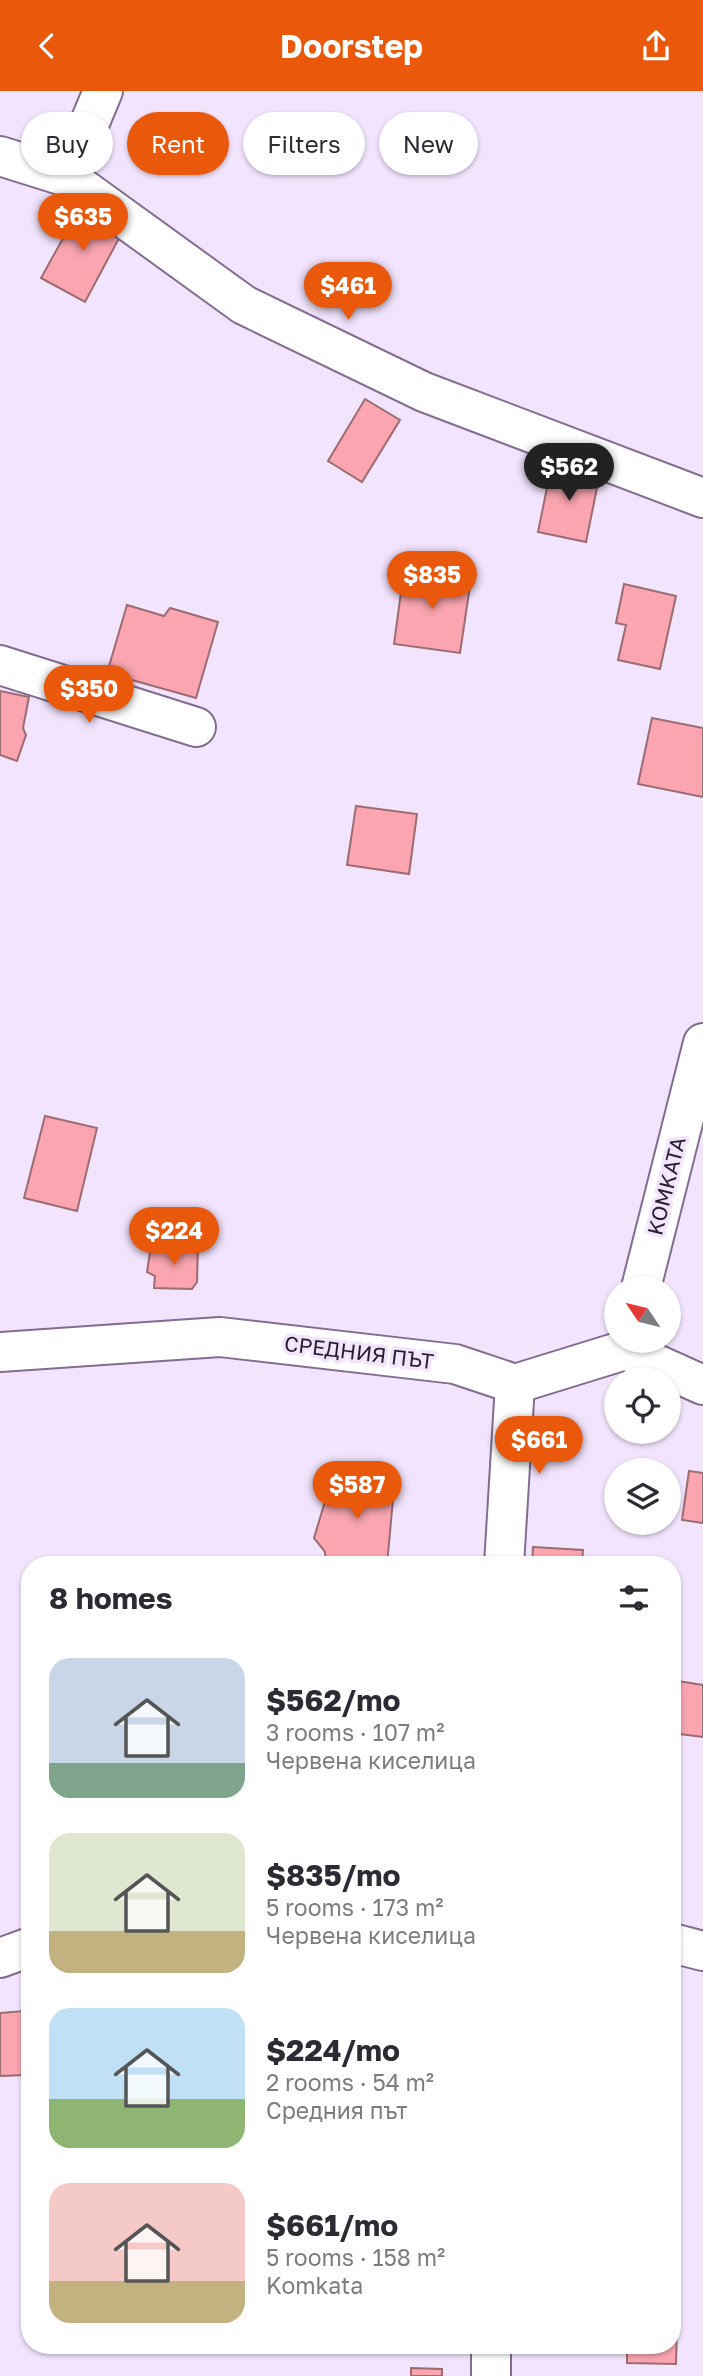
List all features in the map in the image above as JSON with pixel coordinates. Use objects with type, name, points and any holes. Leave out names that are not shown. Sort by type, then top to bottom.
[{"type":"street","points":[[67,177],[103,91]]},
{"type":"street","points":[[0,156],[67,177],[244,305],[424,392],[703,498]]},
{"type":"street","points":[[0,665],[196,727]]},
{"type":"street","name":"KOMKATA","points":[[643,1276],[703,1043]]},
{"type":"street","name":"СРЕДНИЯ ПЪТ","points":[[0,1352],[220,1337],[455,1364],[515,1384]]},
{"type":"street","points":[[505,1556],[515,1384],[604,1353]]},
{"type":"street","points":[[641,1353],[703,1385]]},
{"type":"street","points":[[681,1945],[703,1951]]},
{"type":"street","points":[[0,1958],[21,1950]]},
{"type":"street","points":[[491,2354],[491,2376]]},
{"type":"building","points":[[82,204],[125,227],[85,302],[41,278]]},
{"type":"building","points":[[365,399],[400,420],[362,482],[328,461]]},
{"type":"building","points":[[552,463],[600,473],[586,542],[538,532]]},
{"type":"building","points":[[404,570],[471,579],[460,653],[394,644]]},
{"type":"building","points":[[624,584],[676,596],[660,669],[618,660],[626,625],[616,623]]},
{"type":"building","points":[[127,605],[164,616],[170,608],[218,622],[196,698],[107,673]]},
{"type":"building","points":[[0,691],[29,697],[23,728],[26,735],[17,761],[0,755]]},
{"type":"building","points":[[652,718],[703,728],[703,797],[638,784]]},
{"type":"building","points":[[356,806],[417,814],[409,874],[347,865]]},
{"type":"building","points":[[45,1116],[97,1128],[77,1211],[24,1198]]},
{"type":"building","points":[[161,1245],[198,1246],[197,1282],[192,1289],[154,1288],[155,1276],[147,1272],[150,1252]]},
{"type":"building","points":[[383,1466],[393,1499],[388,1556],[325,1556],[314,1538],[326,1498],[349,1478]]},
{"type":"building","points":[[689,1471],[703,1473],[703,1523],[682,1520]]},
{"type":"building","points":[[533,1547],[583,1550],[583,1556],[532,1556]]},
{"type":"building","points":[[681,1681],[703,1685],[703,1737],[681,1734]]},
{"type":"building","points":[[21,2011],[21,2075],[0,2076],[0,2013]]},
{"type":"building","points":[[627,2354],[676,2354],[676,2364],[627,2363]]},
{"type":"building","points":[[411,2368],[442,2369],[442,2376],[411,2376]]}]
